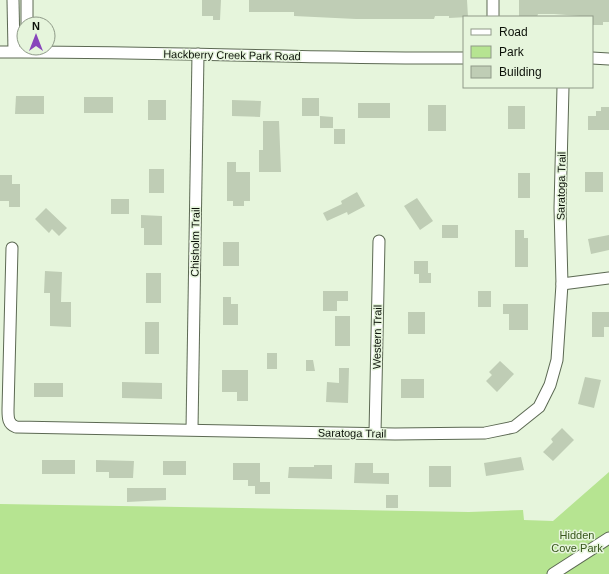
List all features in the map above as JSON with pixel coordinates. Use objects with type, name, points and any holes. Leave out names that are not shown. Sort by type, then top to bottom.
[{"type":"street","points":[[13,0],[14,51]]},
{"type":"street","points":[[26,0],[27,16]]},
{"type":"street","points":[[493,0],[493,16]]},
{"type":"street","name":"Hackberry Creek Park Road","points":[[0,52],[14,51]]},
{"type":"street","name":"Hackberry Creek Park Road","points":[[56,51],[463,58]]},
{"type":"street","name":"Chisholm Trail","points":[[192,429],[198,54]]},
{"type":"street","points":[[593,58],[609,59]]},
{"type":"street","name":"Saratoga Trail","points":[[12,248],[8,410],[8,420],[11,425],[24,428],[192,429],[375,433],[485,433],[514,427],[539,407],[550,385],[557,360],[562,284],[560,208],[563,88]]},
{"type":"street","name":"Western Trail","points":[[375,433],[379,241]]},
{"type":"street","points":[[562,284],[609,278]]},
{"type":"street","points":[[553,574],[609,538]]},
{"type":"green space","name":"Hidden Cove Park","points":[[609,472],[609,574],[0,574],[0,504],[469,512],[523,510],[524,520],[553,521]]},
{"type":"building","points":[[202,0],[221,0],[220,20],[213,20],[213,16],[202,16]]},
{"type":"building","points":[[249,0],[467,0],[468,16],[449,18],[449,16],[435,16],[434,19],[356,19],[294,16],[294,12],[249,12]]},
{"type":"building","points":[[519,0],[609,0],[609,22],[603,22],[603,25],[593,25],[593,16],[538,14],[537,16],[519,16]]},
{"type":"building","points":[[16,96],[44,96],[44,114],[15,114]]},
{"type":"building","points":[[84,97],[113,97],[113,113],[84,113]]},
{"type":"building","points":[[302,98],[319,98],[319,116],[302,116]]},
{"type":"building","points":[[148,100],[166,100],[166,120],[148,120]]},
{"type":"building","points":[[232,100],[261,101],[260,117],[232,116]]},
{"type":"building","points":[[358,103],[390,103],[390,118],[358,118]]},
{"type":"building","points":[[428,105],[446,105],[446,131],[428,131]]},
{"type":"building","points":[[508,106],[525,106],[525,129],[508,129]]},
{"type":"building","points":[[601,107],[609,107],[609,130],[588,130],[588,116],[596,116],[596,111],[601,111]]},
{"type":"building","points":[[320,116],[333,117],[333,128],[320,128]]},
{"type":"building","points":[[263,121],[279,121],[281,172],[259,172],[259,150],[263,150]]},
{"type":"building","points":[[334,129],[345,129],[345,144],[334,144]]},
{"type":"building","points":[[227,162],[236,162],[236,172],[250,172],[250,201],[244,201],[244,206],[233,206],[233,201],[227,201]]},
{"type":"building","points":[[149,169],[164,169],[164,193],[149,193]]},
{"type":"building","points":[[585,172],[603,172],[603,192],[585,192]]},
{"type":"building","points":[[518,173],[530,173],[530,198],[518,198]]},
{"type":"building","points":[[0,175],[12,175],[12,184],[20,184],[20,207],[9,207],[9,201],[0,201]]},
{"type":"building","points":[[357,192],[365,206],[348,215],[347,212],[327,221],[323,213],[342,204],[341,201]]},
{"type":"building","points":[[417,198],[433,221],[420,230],[404,206]]},
{"type":"building","points":[[111,199],[129,199],[129,214],[111,214]]},
{"type":"building","points":[[46,208],[67,228],[59,236],[52,229],[49,233],[35,219]]},
{"type":"building","points":[[141,215],[162,216],[162,245],[144,245],[144,228],[141,228]]},
{"type":"building","points":[[442,225],[458,225],[458,238],[442,238]]},
{"type":"building","points":[[515,230],[524,230],[524,238],[528,238],[528,267],[515,267]]},
{"type":"building","points":[[609,235],[609,250],[591,254],[588,239]]},
{"type":"building","points":[[223,242],[239,242],[239,266],[223,266]]},
{"type":"building","points":[[414,261],[428,261],[428,273],[431,273],[431,283],[419,283],[419,274],[414,274]]},
{"type":"building","points":[[45,271],[62,272],[61,302],[71,302],[71,327],[50,326],[50,293],[44,293]]},
{"type":"building","points":[[146,273],[161,273],[161,303],[146,303]]},
{"type":"building","points":[[323,291],[348,291],[348,301],[337,301],[337,311],[323,311]]},
{"type":"building","points":[[478,291],[491,291],[491,307],[478,307]]},
{"type":"building","points":[[223,297],[231,297],[231,304],[238,304],[238,325],[223,325]]},
{"type":"building","points":[[503,304],[528,304],[528,330],[509,330],[509,314],[503,314]]},
{"type":"building","points":[[408,312],[425,312],[425,334],[408,334]]},
{"type":"building","points":[[592,312],[609,312],[609,327],[604,327],[604,337],[592,337]]},
{"type":"building","points":[[335,316],[350,316],[350,346],[335,346]]},
{"type":"building","points":[[145,322],[159,322],[159,354],[145,354]]},
{"type":"building","points":[[267,353],[277,353],[277,369],[267,369]]},
{"type":"building","points":[[306,360],[313,360],[315,371],[306,371]]},
{"type":"building","points":[[500,361],[514,374],[497,392],[486,381],[492,375],[489,372]]},
{"type":"building","points":[[339,368],[349,368],[348,403],[326,402],[327,382],[339,383]]},
{"type":"building","points":[[222,370],[248,370],[248,401],[237,401],[237,392],[222,392]]},
{"type":"building","points":[[585,377],[601,380],[594,408],[578,404]]},
{"type":"building","points":[[401,379],[424,379],[424,398],[401,398]]},
{"type":"building","points":[[122,382],[162,383],[162,399],[122,398]]},
{"type":"building","points":[[34,383],[63,383],[63,397],[34,397]]},
{"type":"building","points":[[562,428],[574,440],[553,461],[543,452],[553,442],[551,439]]},
{"type":"building","points":[[521,457],[524,470],[486,476],[484,463]]},
{"type":"building","points":[[42,460],[75,460],[75,474],[42,474]]},
{"type":"building","points":[[96,460],[134,461],[133,478],[109,478],[109,472],[96,472]]},
{"type":"building","points":[[163,461],[186,461],[186,475],[163,475]]},
{"type":"building","points":[[233,463],[260,463],[260,482],[270,482],[270,494],[255,494],[255,486],[248,486],[248,480],[233,480]]},
{"type":"building","points":[[355,463],[373,463],[373,473],[389,473],[389,484],[354,483]]},
{"type":"building","points":[[314,465],[332,465],[332,479],[288,478],[289,467],[314,467]]},
{"type":"building","points":[[429,466],[451,466],[451,487],[429,487]]},
{"type":"building","points":[[127,488],[166,488],[166,500],[127,502]]},
{"type":"building","points":[[386,495],[398,495],[398,508],[386,508]]}]
